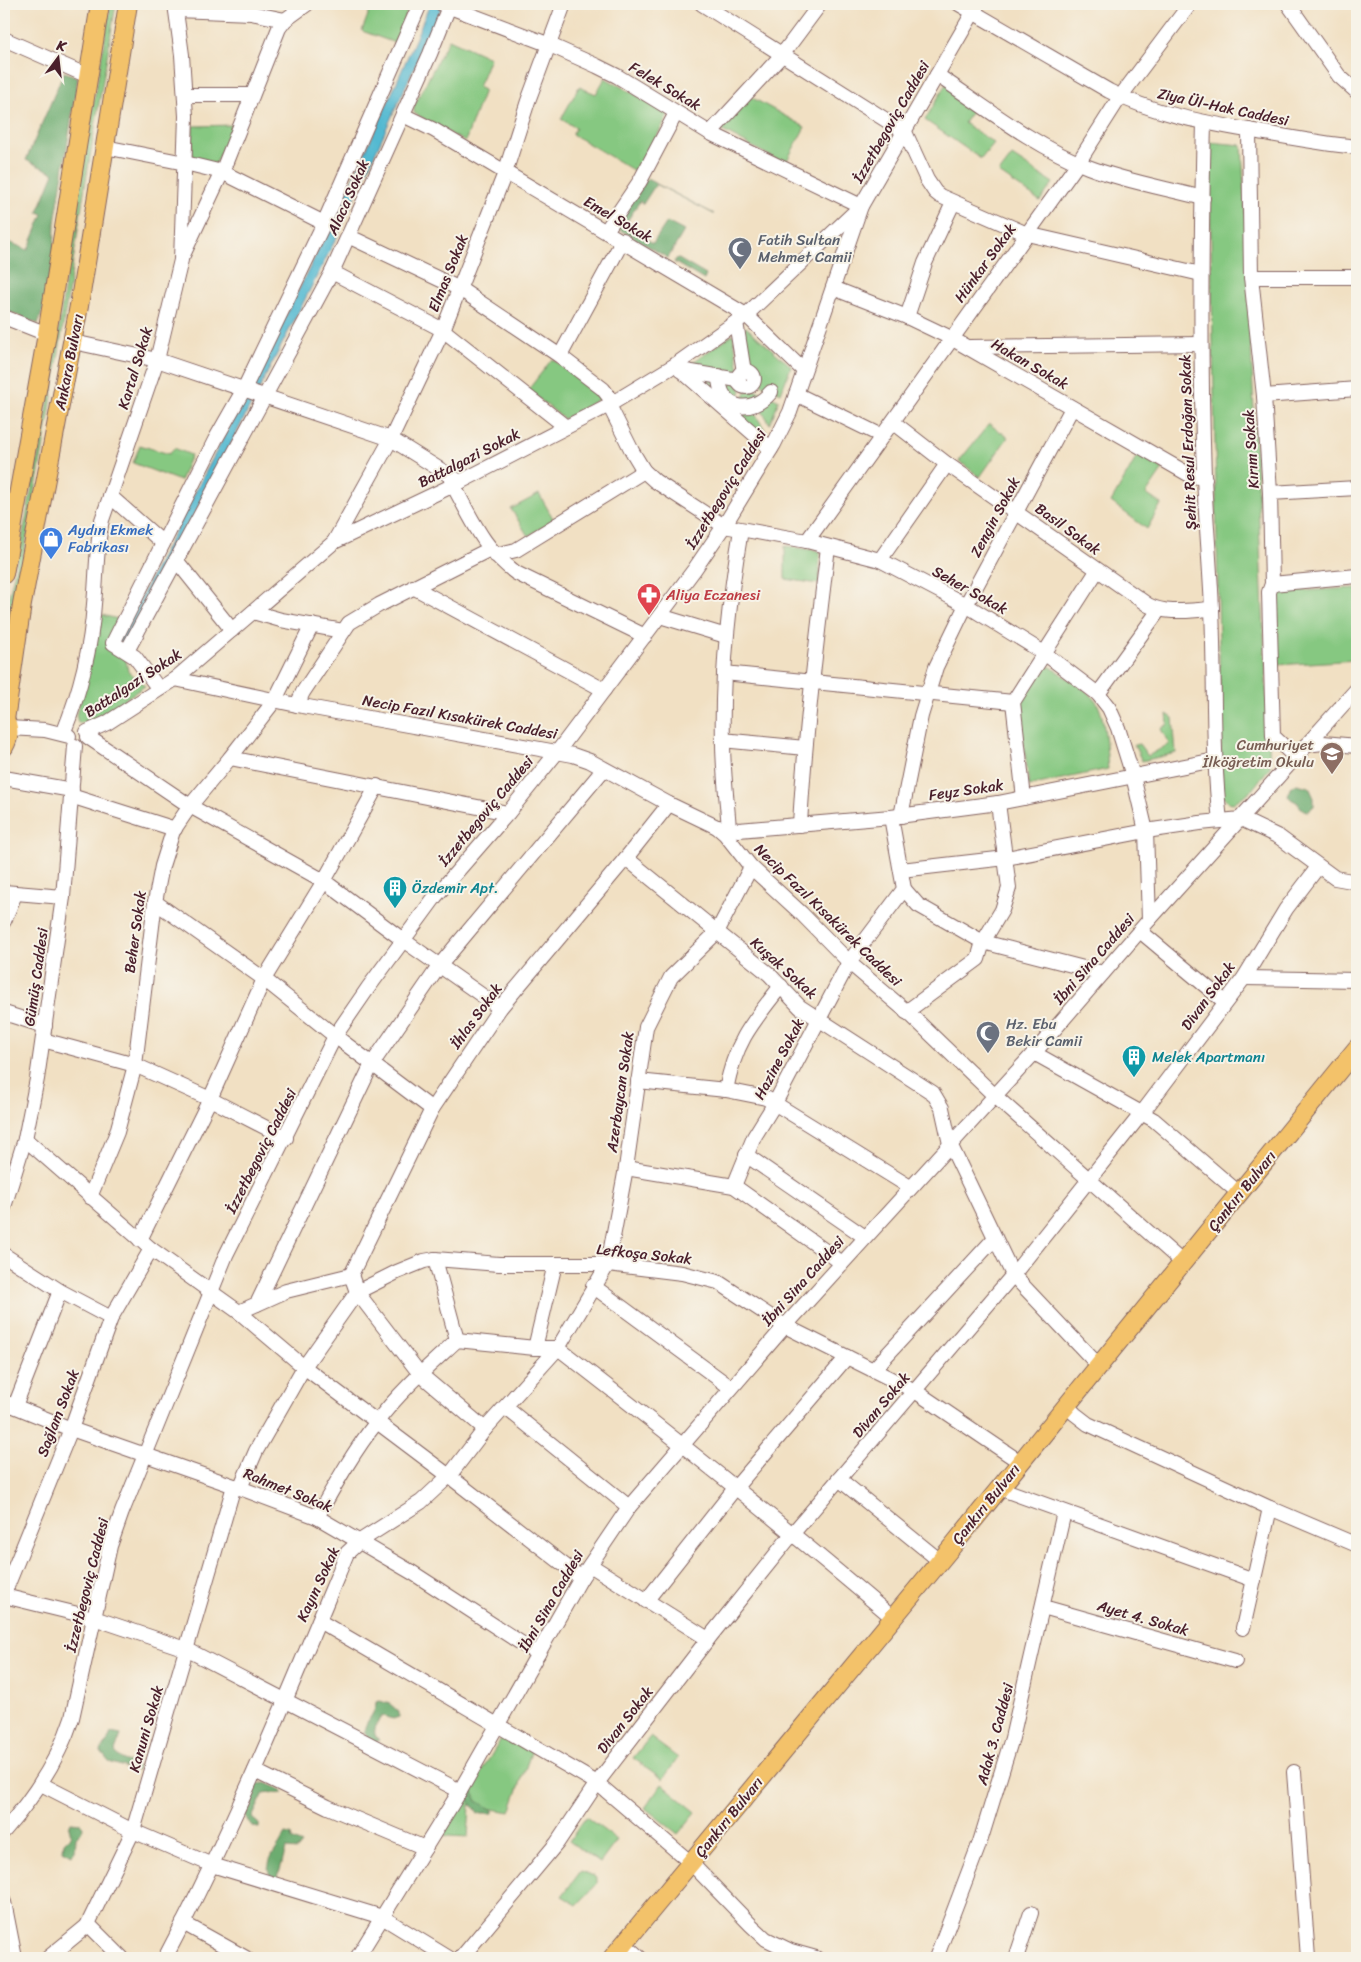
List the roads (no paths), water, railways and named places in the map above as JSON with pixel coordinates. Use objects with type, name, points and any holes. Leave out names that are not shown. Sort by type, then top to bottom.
[{"type":"main road","name":"Ankara Bulvarı","points":[[4,574],[9,518],[47,334],[100,4]]},
{"type":"main road","name":"Ankara Bulvarı","points":[[4,747],[8,735],[6,722],[22,604],[79,306],[128,4]]},
{"type":"main road","name":"Çankırı Bulvarı","points":[[612,1958],[940,1561],[1357,1048]]},
{"type":"street","points":[[181,260],[222,172],[279,28],[285,20],[307,4]]},
{"type":"street","points":[[159,689],[135,657],[113,643],[216,440],[245,389],[324,224],[420,4]]},
{"type":"street","name":"Elmas Sokak","points":[[334,542],[391,439],[443,330],[505,173],[528,101],[564,4]]},
{"type":"street","points":[[703,4],[905,132],[930,186],[935,192],[953,203],[1027,234],[1200,274]]},
{"type":"street","points":[[710,132],[782,55],[820,4]]},
{"type":"street","name":"Ziya Ül-Hak Caddesi","points":[[959,4],[976,8],[1120,97],[1149,108],[1204,122],[1357,147]]},
{"type":"street","name":"Hünkar Sokak","points":[[807,541],[1078,163],[1120,97],[1190,4]]},
{"type":"street","points":[[1288,4],[1339,76],[1357,92]]},
{"type":"street","name":"Felek Sokak","points":[[447,5],[550,45],[617,76],[710,132],[861,206]]},
{"type":"street","name":"Alaca Sokak","points":[[127,651],[262,395],[332,272],[430,54],[447,5]]},
{"type":"street","points":[[175,7],[268,15],[285,20]]},
{"type":"street","name":"Kartal Sokak","points":[[69,739],[90,642],[95,602],[98,536],[157,360],[181,260],[185,163],[185,95],[175,7]]},
{"type":"street","name":"İzzetbegoviç Caddesi","points":[[4,1831],[41,1784],[57,1758],[72,1718],[115,1531],[210,1293],[234,1240],[335,1036],[403,940],[454,874],[508,813],[558,751],[660,616],[724,526],[783,427],[795,398],[803,370],[861,206],[976,8]]},
{"type":"street","points":[[4,39],[88,76]]},
{"type":"street","points":[[937,75],[1028,135],[1078,163],[1102,172],[1202,198]]},
{"type":"street","points":[[185,95],[252,95]]},
{"type":"street","points":[[606,231],[640,181],[676,113]]},
{"type":"street","name":"Emel Sokak","points":[[403,116],[434,130],[622,240],[741,318],[803,370]]},
{"type":"street","name":"Şehit Resul Erdoğan Sokak","points":[[1204,122],[1200,274],[1204,478],[1212,609],[1216,760],[1220,821]]},
{"type":"street","name":"Kırım Sokak","points":[[1249,130],[1251,277],[1264,396],[1270,493],[1272,584],[1269,592],[1273,736],[1295,757]]},
{"type":"street","points":[[105,147],[222,172],[324,224]]},
{"type":"street","points":[[907,317],[926,263],[953,203]]},
{"type":"street","name":"Battalgazi Sokak","points":[[69,739],[76,728],[82,728],[88,735],[175,679],[334,542],[566,427],[677,367],[741,318],[861,206]]},
{"type":"street","name":"Seher Sokak","points":[[348,236],[460,288],[560,356],[603,389],[611,403],[628,445],[644,471],[655,481],[724,526],[807,541],[880,560],[966,605],[1044,653],[1098,694],[1109,708],[1118,728],[1133,776],[1146,832],[1144,926]]},
{"type":"street","points":[[560,356],[622,240]]},
{"type":"street","points":[[332,272],[443,330],[566,427]]},
{"type":"street","points":[[1251,277],[1357,277]]},
{"type":"street","name":"Hakan Sokak","points":[[833,288],[907,317],[969,347],[1188,474],[1204,478]]},
{"type":"street","points":[[4,317],[47,334]]},
{"type":"street","points":[[737,405],[745,380],[741,318]]},
{"type":"street","points":[[78,343],[157,360],[391,439],[456,483],[493,552],[516,573],[645,636]]},
{"type":"street","points":[[969,347],[1201,344]]},
{"type":"street","points":[[677,367],[745,380],[771,392],[795,398],[882,436]]},
{"type":"street","points":[[677,367],[771,449]]},
{"type":"street","points":[[719,376],[721,392],[727,399],[737,405],[757,405],[771,392]]},
{"type":"street","points":[[1264,396],[1357,388]]},
{"type":"street","name":"Zengin Sokak","points":[[896,816],[927,694],[942,653],[1072,408]]},
{"type":"street","name":"Basil Sokak","points":[[892,422],[947,464],[1016,511],[1097,571],[1148,605],[1159,610]]},
{"type":"street","points":[[880,560],[947,464]]},
{"type":"street","points":[[298,705],[303,692],[343,631],[358,616],[413,587],[493,552],[516,550],[644,471]]},
{"type":"street","points":[[1270,493],[1357,488]]},
{"type":"street","points":[[110,496],[163,543]]},
{"type":"street","points":[[723,828],[722,740],[726,636],[741,530]]},
{"type":"street","points":[[800,825],[805,748],[828,546]]},
{"type":"street","points":[[176,560],[232,630]]},
{"type":"street","points":[[1024,798],[1013,702],[1097,571]]},
{"type":"street","points":[[1272,584],[1357,576]]},
{"type":"street","points":[[413,587],[604,690]]},
{"type":"street","points":[[1098,694],[1159,610],[1212,609]]},
{"type":"street","points":[[253,612],[343,631]]},
{"type":"street","points":[[660,616],[726,636]]},
{"type":"street","name":"Beher Sokak","points":[[90,1196],[117,1132],[134,1065],[155,902],[162,866],[175,829],[190,806],[275,700],[312,625]]},
{"type":"street","points":[[724,673],[1013,702]]},
{"type":"street","name":"Necip Fazıl Kısakürek Caddesi","points":[[175,679],[298,705],[558,751],[581,758],[669,804],[723,828],[751,867],[802,914],[849,962],[1088,1180],[1183,1263]]},
{"type":"street","name":"İbni Sina Caddesi","points":[[357,1958],[460,1791],[581,1578],[629,1507],[730,1387],[910,1187],[1034,1053],[1144,926],[1357,689]]},
{"type":"street","points":[[6,722],[45,730],[69,739]]},
{"type":"street","points":[[88,735],[190,806],[324,881],[403,940],[440,964],[500,1008]]},
{"type":"street","name":"Gümüş Caddesi","points":[[4,1207],[8,1178],[24,1139],[36,1087],[63,897],[72,793],[69,739]]},
{"type":"street","points":[[722,740],[805,748]]},
{"type":"street","points":[[1306,744],[1323,743],[1357,746]]},
{"type":"street","points":[[230,758],[508,813]]},
{"type":"street","name":"Feyz Sokak","points":[[723,828],[800,825],[896,816],[998,803],[1216,760]]},
{"type":"street","points":[[257,1304],[372,1064],[440,964],[604,769]]},
{"type":"street","points":[[4,778],[72,793],[175,829]]},
{"type":"street","name":"Sağlam Sokak","points":[[4,1595],[71,1429],[111,1318],[146,1245],[264,979],[324,881],[377,786]]},
{"type":"street","points":[[906,1012],[978,959],[984,942],[1002,910],[1009,888],[998,803]]},
{"type":"street","name":"İhlas Sokak","points":[[351,1275],[432,1109],[500,1008],[669,804]]},
{"type":"street","points":[[896,816],[904,890],[918,904],[984,942],[1103,973]]},
{"type":"street","points":[[901,870],[1006,858],[1146,832],[1242,818],[1279,837],[1318,867],[1340,880],[1357,882]]},
{"type":"street","name":"Kuşak Sokak","points":[[626,858],[769,974],[800,1008],[933,1093],[942,1108],[950,1144],[1013,1275],[1098,1365]]},
{"type":"street","name":"Azerbaycan Sokak","points":[[608,1264],[626,1168],[646,1027],[671,977],[718,932],[751,867]]},
{"type":"street","name":"Divan Sokak","points":[[461,1958],[557,1843],[597,1783],[793,1533],[1013,1275],[1142,1113],[1244,978],[1286,909],[1318,867]]},
{"type":"street","name":"Hazine Sokak","points":[[734,1186],[754,1136],[775,1103],[849,962],[904,890]]},
{"type":"street","points":[[4,921],[9,893],[63,897]]},
{"type":"street","points":[[155,902],[264,979],[335,1036],[432,1109]]},
{"type":"street","points":[[1144,926],[1225,1002]]},
{"type":"street","points":[[1244,978],[1357,980]]},
{"type":"street","points":[[726,1090],[730,1069],[739,1043],[750,1024],[781,986]]},
{"type":"street","points":[[4,1013],[44,1033],[134,1065],[210,1099],[286,1138]]},
{"type":"street","points":[[1034,1053],[1154,1120],[1240,1194]]},
{"type":"street","points":[[638,1081],[726,1090],[766,1098],[910,1187]]},
{"type":"street","points":[[24,1139],[146,1245],[210,1293],[239,1312],[304,1367],[581,1578]]},
{"type":"street","points":[[746,1155],[865,1237]]},
{"type":"street","points":[[626,1168],[734,1186],[842,1263]]},
{"type":"street","points":[[873,1370],[995,1238]]},
{"type":"street","points":[[4,1255],[60,1291],[111,1318]]},
{"type":"street","points":[[436,1259],[457,1340]]},
{"type":"street","name":"Lefkoşa Sokak","points":[[357,1292],[397,1272],[424,1261],[436,1259],[499,1264],[608,1264],[682,1272],[718,1282],[785,1326],[915,1391],[1020,1462]]},
{"type":"street","points":[[535,1348],[555,1264]]},
{"type":"street","name":"Kayın Sokak","points":[[165,1958],[212,1865],[347,1553],[360,1541],[421,1502],[449,1476],[485,1429],[558,1348],[608,1264]]},
{"type":"street","points":[[239,1312],[286,1291],[351,1275],[357,1292],[420,1374],[485,1429]]},
{"type":"street","points":[[594,1286],[730,1387]]},
{"type":"street","points":[[9,1404],[60,1291]]},
{"type":"street","name":"Kanuni Sokak","points":[[48,1958],[88,1924],[133,1830],[186,1649],[237,1487],[304,1367],[357,1292]]},
{"type":"street","points":[[316,1517],[354,1454],[377,1421],[420,1374],[457,1340],[535,1348],[558,1348],[683,1444],[793,1533],[893,1618]]},
{"type":"street","points":[[646,1600],[736,1487],[847,1357]]},
{"type":"street","name":"Rahmet Sokak","points":[[9,1404],[71,1429],[237,1487],[316,1517],[413,1573],[538,1654]]},
{"type":"street","points":[[1066,1404],[1088,1424],[1357,1546]]},
{"type":"street","points":[[504,1407],[629,1507]]},
{"type":"street","points":[[839,1479],[940,1561]]},
{"type":"street","points":[[999,1488],[1254,1580]]},
{"type":"street","points":[[1243,1628],[1270,1508]]},
{"type":"street","name":"Adak 3. Caddesi","points":[[936,1958],[980,1842],[1012,1738],[1064,1512]]},
{"type":"street","points":[[590,1565],[708,1639]]},
{"type":"street","points":[[4,1595],[94,1618],[186,1649],[460,1791]]},
{"type":"street","name":"Ayet 4. Sokak","points":[[1043,1607],[1235,1661]]},
{"type":"street","points":[[319,1621],[597,1783],[691,1862],[766,1939],[791,1951],[816,1958]]},
{"type":"street","points":[[254,1771],[328,1807],[425,1848]]},
{"type":"street","points":[[1294,1772],[1308,1958]]},
{"type":"street","points":[[41,1784],[133,1830],[212,1865],[382,1916],[449,1958]]},
{"type":"street","points":[[4,1902],[15,1958]]},
{"type":"street","points":[[1016,1958],[1031,1913]]},
{"type":"street","points":[[183,1923],[246,1958]]},
{"type":"street","points":[[88,1924],[122,1958]]},
{"type":"street","points":[[624,1944],[640,1958]]},
{"type":"water","points":[[430,4],[443,4],[338,235],[126,649],[117,643],[320,247],[395,86]]},
{"type":"place","name":"Fatih Sultan Mehmet Camii","points":[[740,270]]},
{"type":"place","name":"Aydın Ekmek Fabrikası","points":[[51,560]]},
{"type":"place","name":"Aliya Eczanesi","points":[[649,616]]},
{"type":"place","name":"Cumhuriyet İlköğretim Okulu","points":[[1332,775]]},
{"type":"place","name":"Özdemir Apt.","points":[[395,909]]},
{"type":"place","name":"Hz. Ebu Bekir Camii","points":[[988,1054]]},
{"type":"place","name":"Melek Apartmanı","points":[[1134,1078]]}]
